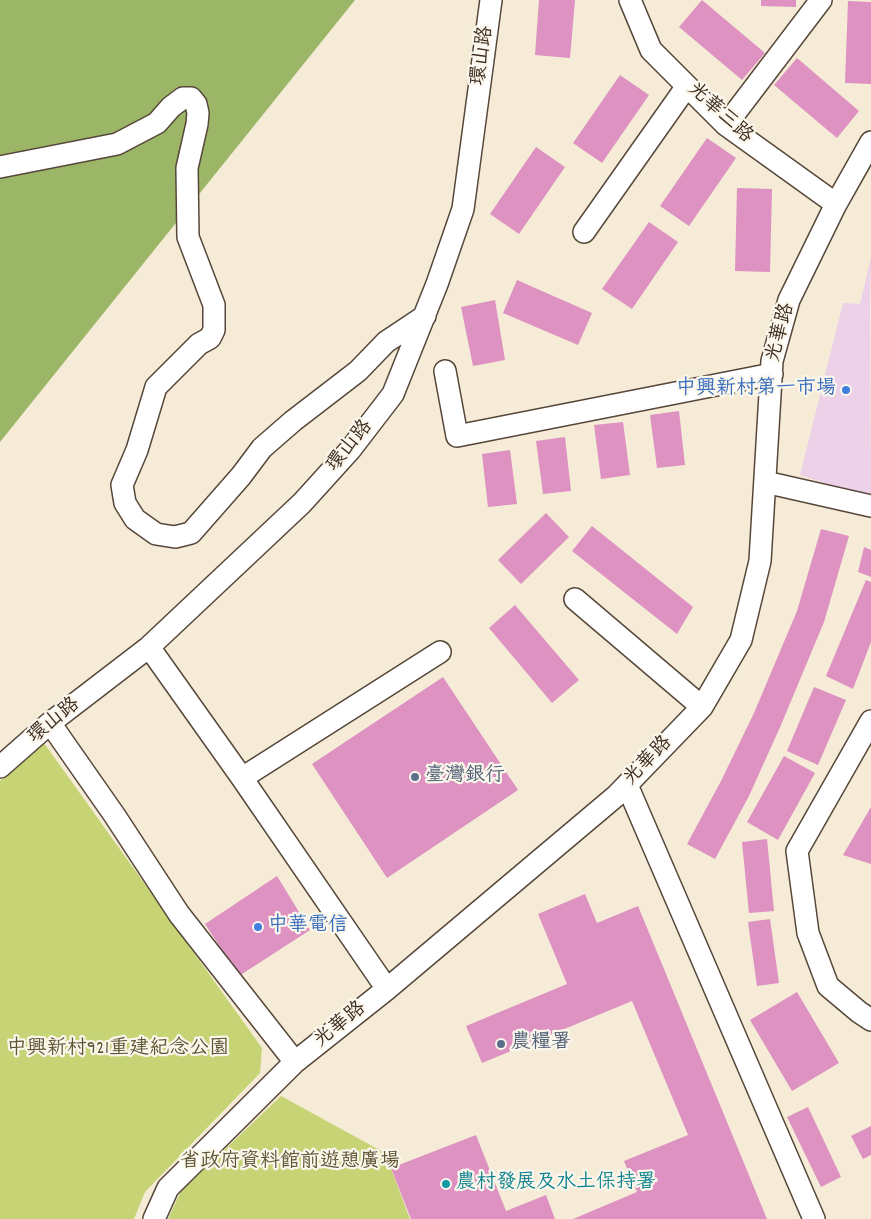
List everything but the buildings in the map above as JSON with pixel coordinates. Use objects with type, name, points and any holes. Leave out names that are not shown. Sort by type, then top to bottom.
[{"type":"street","name":"環山路","points":[[0,767],[50,723],[149,648],[302,503],[350,450],[393,394],[425,316],[463,209],[491,0]]},
{"type":"street","name":"光華三路","points":[[630,0],[651,50],[726,125],[836,204]]},
{"type":"street","points":[[726,125],[821,0]]},
{"type":"street","points":[[584,232],[687,86]]},
{"type":"street","points":[[0,167],[117,144],[157,123],[171,107],[183,98],[191,98],[196,104],[198,113],[197,124],[187,168],[188,237],[214,305],[214,330],[210,338],[199,344],[156,386],[137,450],[122,485],[125,503],[135,519],[156,534],[175,537],[192,533],[241,476],[262,448],[293,421],[358,372],[386,342],[425,316]]},
{"type":"street","name":"光華路","points":[[154,1219],[168,1188],[295,1062],[387,989],[616,796],[702,707],[741,640],[760,561],[772,361],[789,300],[836,204],[871,142]]},
{"type":"street","points":[[445,371],[457,436],[772,374]]},
{"type":"street","points":[[765,482],[871,506]]},
{"type":"street","points":[[575,599],[702,707]]},
{"type":"street","points":[[149,648],[242,778],[387,989]]},
{"type":"street","points":[[242,778],[440,652]]},
{"type":"street","points":[[867,1010],[828,986],[808,933],[797,851],[871,721]]},
{"type":"street","points":[[50,723],[115,816],[179,914],[295,1062]]},
{"type":"street","points":[[627,785],[814,1219]]},
{"type":"shaded area","name":"中興新村第一市場","points":[[871,257],[871,498],[800,475],[843,303],[860,304]]},
{"type":"green space","points":[[0,0],[355,0],[0,442]]},
{"type":"green space","name":"中興新村921重建紀念公園","points":[[44,743],[262,1048],[260,1073],[145,1192],[134,1219],[0,1219],[0,781]]},
{"type":"green space","name":"省政府資料館前遊憩廣場","points":[[281,1096],[385,1153],[410,1219],[168,1219],[181,1191]]},
{"type":"place","name":"中興新村第一市場","points":[[846,390]]},
{"type":"place","name":"臺灣銀行","points":[[415,777]]},
{"type":"place","name":"中華電信","points":[[258,927]]},
{"type":"place","name":"農糧署","points":[[501,1044]]},
{"type":"place","name":"農村發展及水土保持署","points":[[446,1184]]}]
